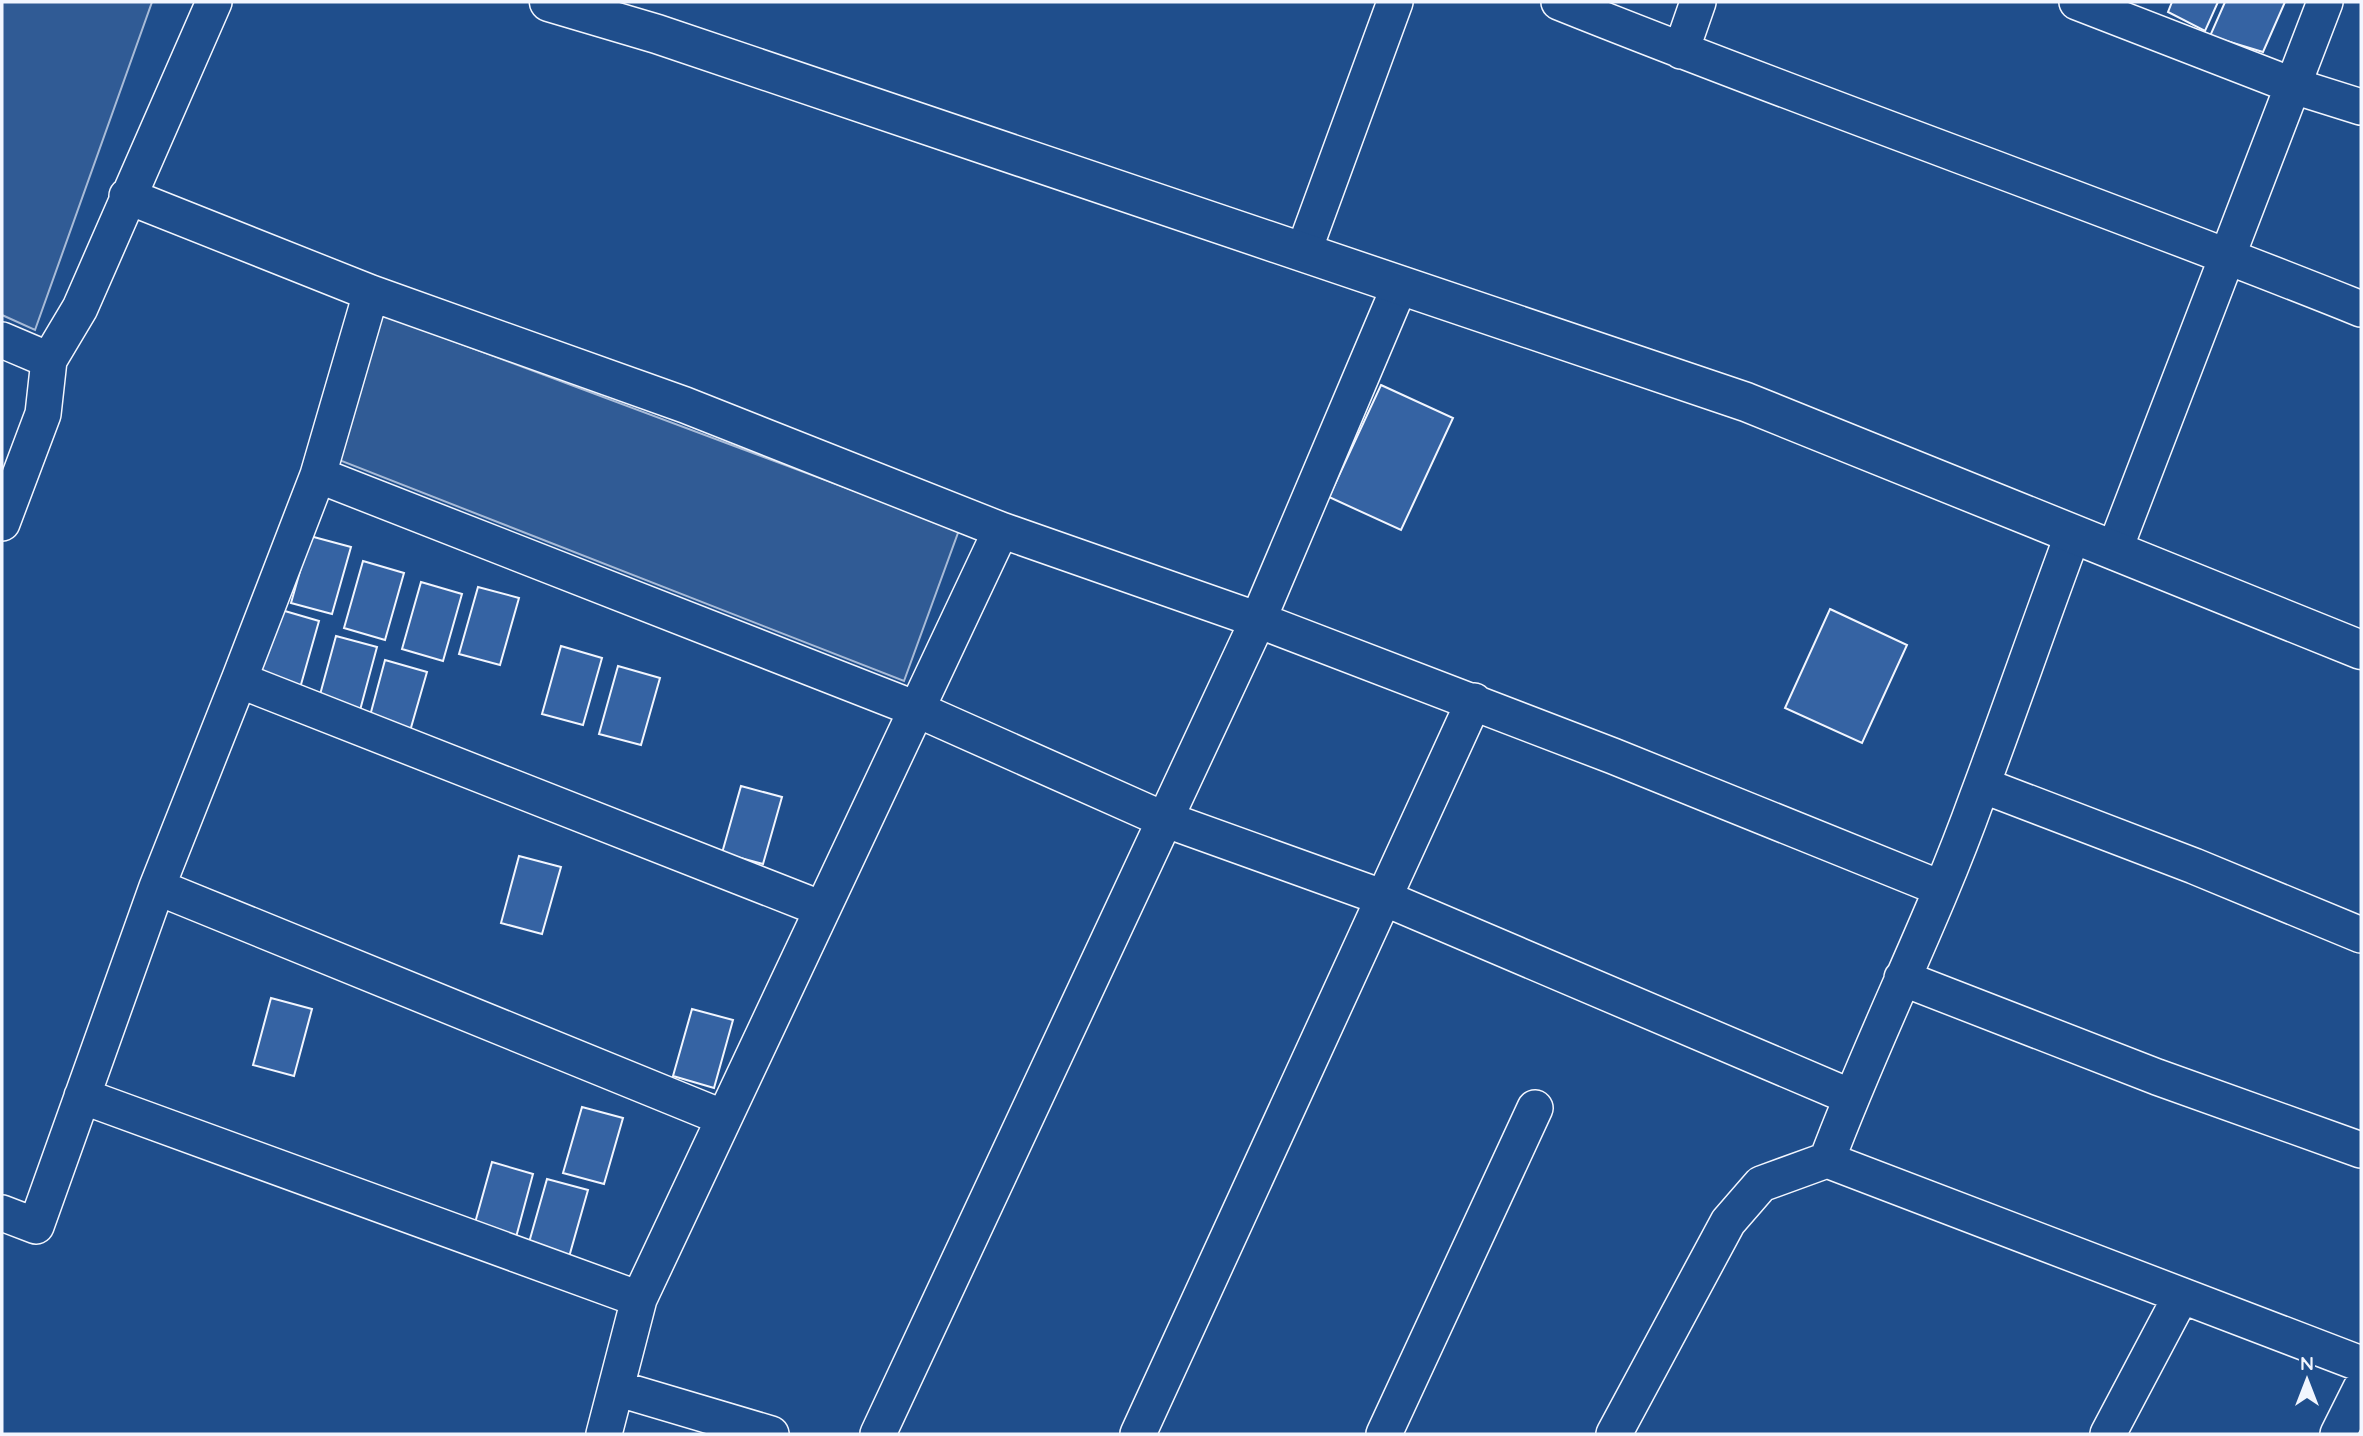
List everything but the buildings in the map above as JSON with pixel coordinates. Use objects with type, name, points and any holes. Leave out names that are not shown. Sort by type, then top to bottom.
[{"type":"street","points":[[2,523],[43,414],[49,360],[80,308],[214,2]]},
{"type":"street","points":[[549,2],[657,34],[1746,402],[2361,650]]},
{"type":"street","points":[[1303,253],[1395,2]]},
{"type":"street","points":[[1559,2],[1681,51],[2230,256],[2361,309]]},
{"type":"street","points":[[1681,51],[1698,2]]},
{"type":"street","points":[[2077,2],[2294,86],[2361,107]]},
{"type":"street","points":[[2114,551],[2230,256],[2325,2]]},
{"type":"street","points":[[127,196],[371,293],[685,405],[1001,530],[1258,620],[1474,701],[1940,888]]},
{"type":"street","points":[[878,1434],[1258,620],[1400,285]]},
{"type":"street","points":[[2,1213],[36,1226],[157,887],[318,475],[371,293]]},
{"type":"street","points":[[2,340],[49,360]]},
{"type":"street","points":[[318,475],[916,709],[1165,819],[1384,898],[1851,1097]]},
{"type":"street","points":[[604,1434],[639,1299],[1001,530]]},
{"type":"street","points":[[1827,1160],[1982,785],[2073,534]]},
{"type":"street","points":[[239,680],[822,909]]},
{"type":"street","points":[[1138,1434],[1474,701]]},
{"type":"street","points":[[1982,785],[2194,866],[2361,935]]},
{"type":"street","points":[[157,887],[724,1118]]},
{"type":"street","points":[[1902,978],[2157,1077],[2361,1150]]},
{"type":"street","points":[[82,1096],[639,1299]]},
{"type":"street","points":[[1384,1434],[1535,1108]]},
{"type":"street","points":[[1614,1434],[1728,1223],[1761,1184],[1827,1160],[2361,1364]]},
{"type":"street","points":[[2108,1434],[2181,1296]]},
{"type":"street","points":[[616,1388],[771,1434]]},
{"type":"street","points":[[2338,1434],[2361,1388]]},
{"type":"shaded area","points":[[2,2],[152,2],[35,330],[2,315]]},
{"type":"shaded area","points":[[378,313],[959,530],[904,681],[339,460]]}]
